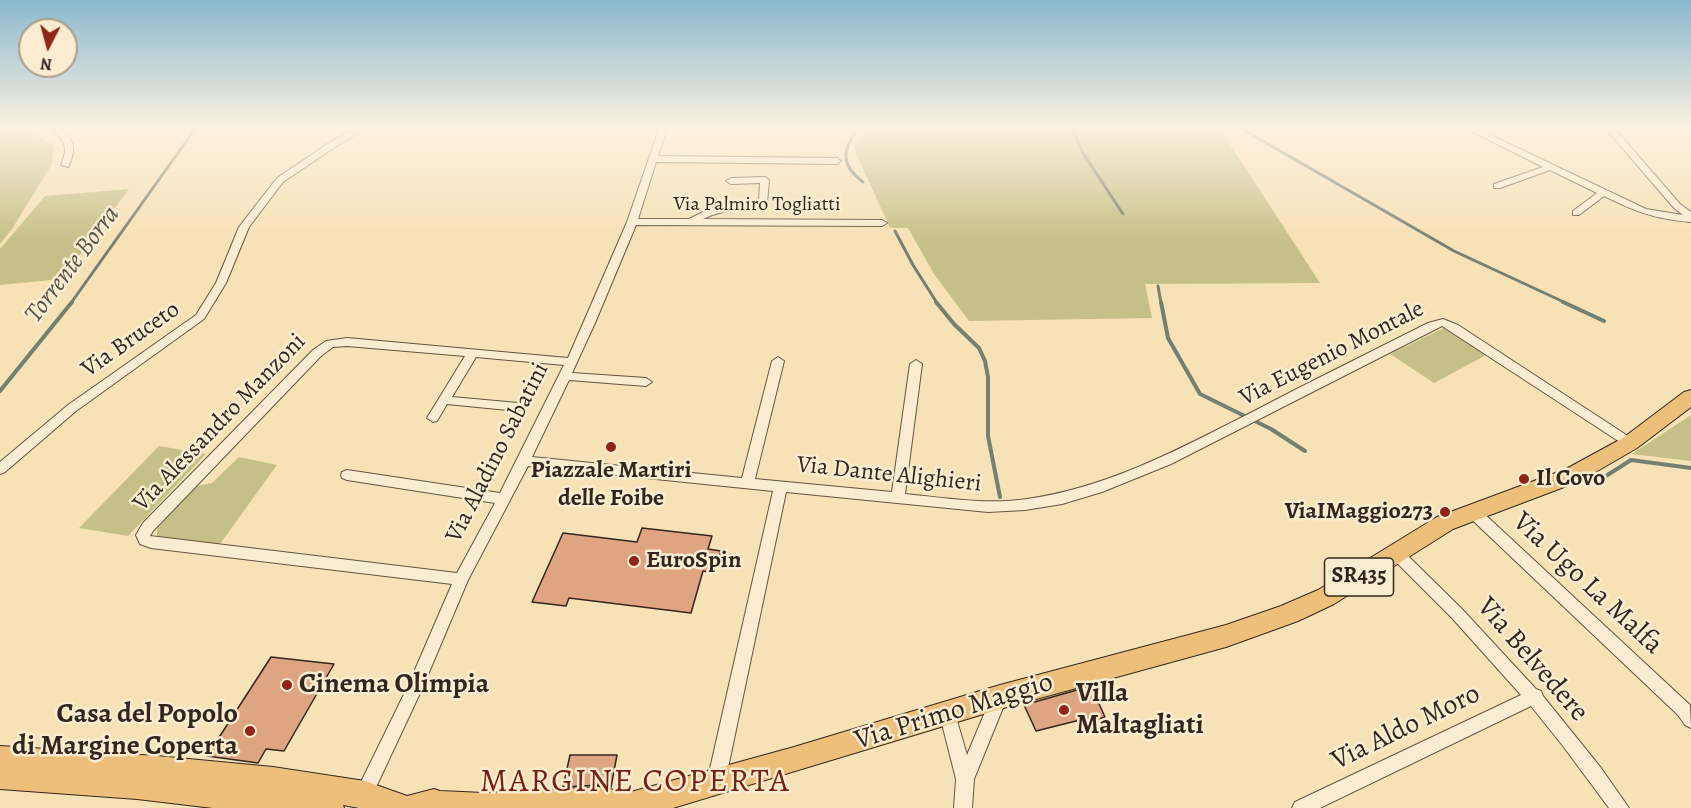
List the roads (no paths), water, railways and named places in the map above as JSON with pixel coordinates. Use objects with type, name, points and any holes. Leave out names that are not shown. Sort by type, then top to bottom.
[{"type":"main road","name":"Via Primo Maggio","points":[[626,807],[715,783],[947,712],[1226,636],[1289,614],[1326,597],[1430,531],[1473,512],[1573,476],[1630,443],[1691,397]]},
{"type":"main road","points":[[0,759],[38,759],[317,786],[364,794],[402,808]]},
{"type":"main road","points":[[0,776],[137,785],[330,808]]},
{"type":"main road","name":"SR435","points":[[412,808],[426,804],[484,807],[601,801],[626,807]]},
{"type":"street","name":"Via Bruceto","points":[[0,469],[72,408],[200,317],[222,283],[244,227],[280,180],[300,167]]},
{"type":"street","name":"Via Aladino Sabatini","points":[[364,794],[414,689],[460,579],[524,461],[566,376],[632,222],[650,167]]},
{"type":"street","points":[[1497,186],[1550,167],[1651,213],[1691,218]]},
{"type":"street","points":[[1643,167],[1677,206],[1691,218]]},
{"type":"street","points":[[690,223],[711,211],[756,204],[765,199],[765,180],[731,181]]},
{"type":"street","points":[[1576,213],[1604,192]]},
{"type":"street","name":"Via Palmiro Togliatti","points":[[632,222],[882,223]]},
{"type":"street","name":"Via Eugenio Montale","points":[[1235,427],[1432,325],[1443,322],[1630,443]]},
{"type":"street","name":"Via Alessandro Manzoni","points":[[460,579],[152,543],[143,538],[148,527],[325,346],[342,341],[572,362]]},
{"type":"street","points":[[433,418],[474,353]]},
{"type":"street","points":[[747,483],[778,361]]},
{"type":"street","points":[[898,498],[916,364]]},
{"type":"street","points":[[566,376],[646,381]]},
{"type":"street","points":[[444,400],[518,407]]},
{"type":"street","name":"Via Dante Alighieri","points":[[524,461],[1001,508],[1064,497],[1122,480],[1235,427]]},
{"type":"street","points":[[347,475],[503,499]]},
{"type":"street","points":[[715,783],[781,486]]},
{"type":"street","name":"Via Ugo La Malfa","points":[[1473,512],[1684,710],[1691,720]]},
{"type":"street","name":"Via Belvedere","points":[[1397,554],[1468,622],[1535,696],[1620,808]]},
{"type":"street","name":"Via Aldo Moro","points":[[1300,808],[1535,696]]},
{"type":"street","points":[[964,779],[1000,697]]},
{"type":"street","points":[[947,712],[964,779],[963,808]]},
{"type":"waterway","name":"Torrente Borra","points":[[71,303],[168,167]]},
{"type":"waterway","points":[[849,167],[863,182]]},
{"type":"waterway","points":[[1092,167],[1123,214]]},
{"type":"waterway","points":[[1308,167],[1454,251],[1566,303]]},
{"type":"waterway","points":[[895,231],[937,303]]},
{"type":"waterway","points":[[1158,286],[1161,303]]},
{"type":"waterway","name":"Torrente Borra","points":[[0,391],[72,302]]},
{"type":"waterway","points":[[936,302],[954,324],[979,348],[985,361],[988,377],[988,436],[1000,497]]},
{"type":"waterway","points":[[1161,302],[1168,338],[1200,394],[1271,429],[1305,451]]},
{"type":"waterway","points":[[1563,302],[1604,321]]},
{"type":"waterway","points":[[1606,476],[1631,460],[1691,468]]},
{"type":"place","name":"Piazzale Martiri delle Foibe","points":[[611,447]]},
{"type":"place","name":"Il Covo","points":[[1524,479]]},
{"type":"place","name":"ViaIMaggio273","points":[[1445,512]]},
{"type":"place","name":"EuroSpin","points":[[634,561]]},
{"type":"place","name":"Cinema Olimpia","points":[[287,685]]},
{"type":"place","name":"Villa Maltagliati","points":[[1064,710]]},
{"type":"place","name":"Casa del Popolo di Margine Coperta","points":[[250,731]]},
{"type":"district","name":"MARGINE COPERTA","points":[[635,783]]}]
